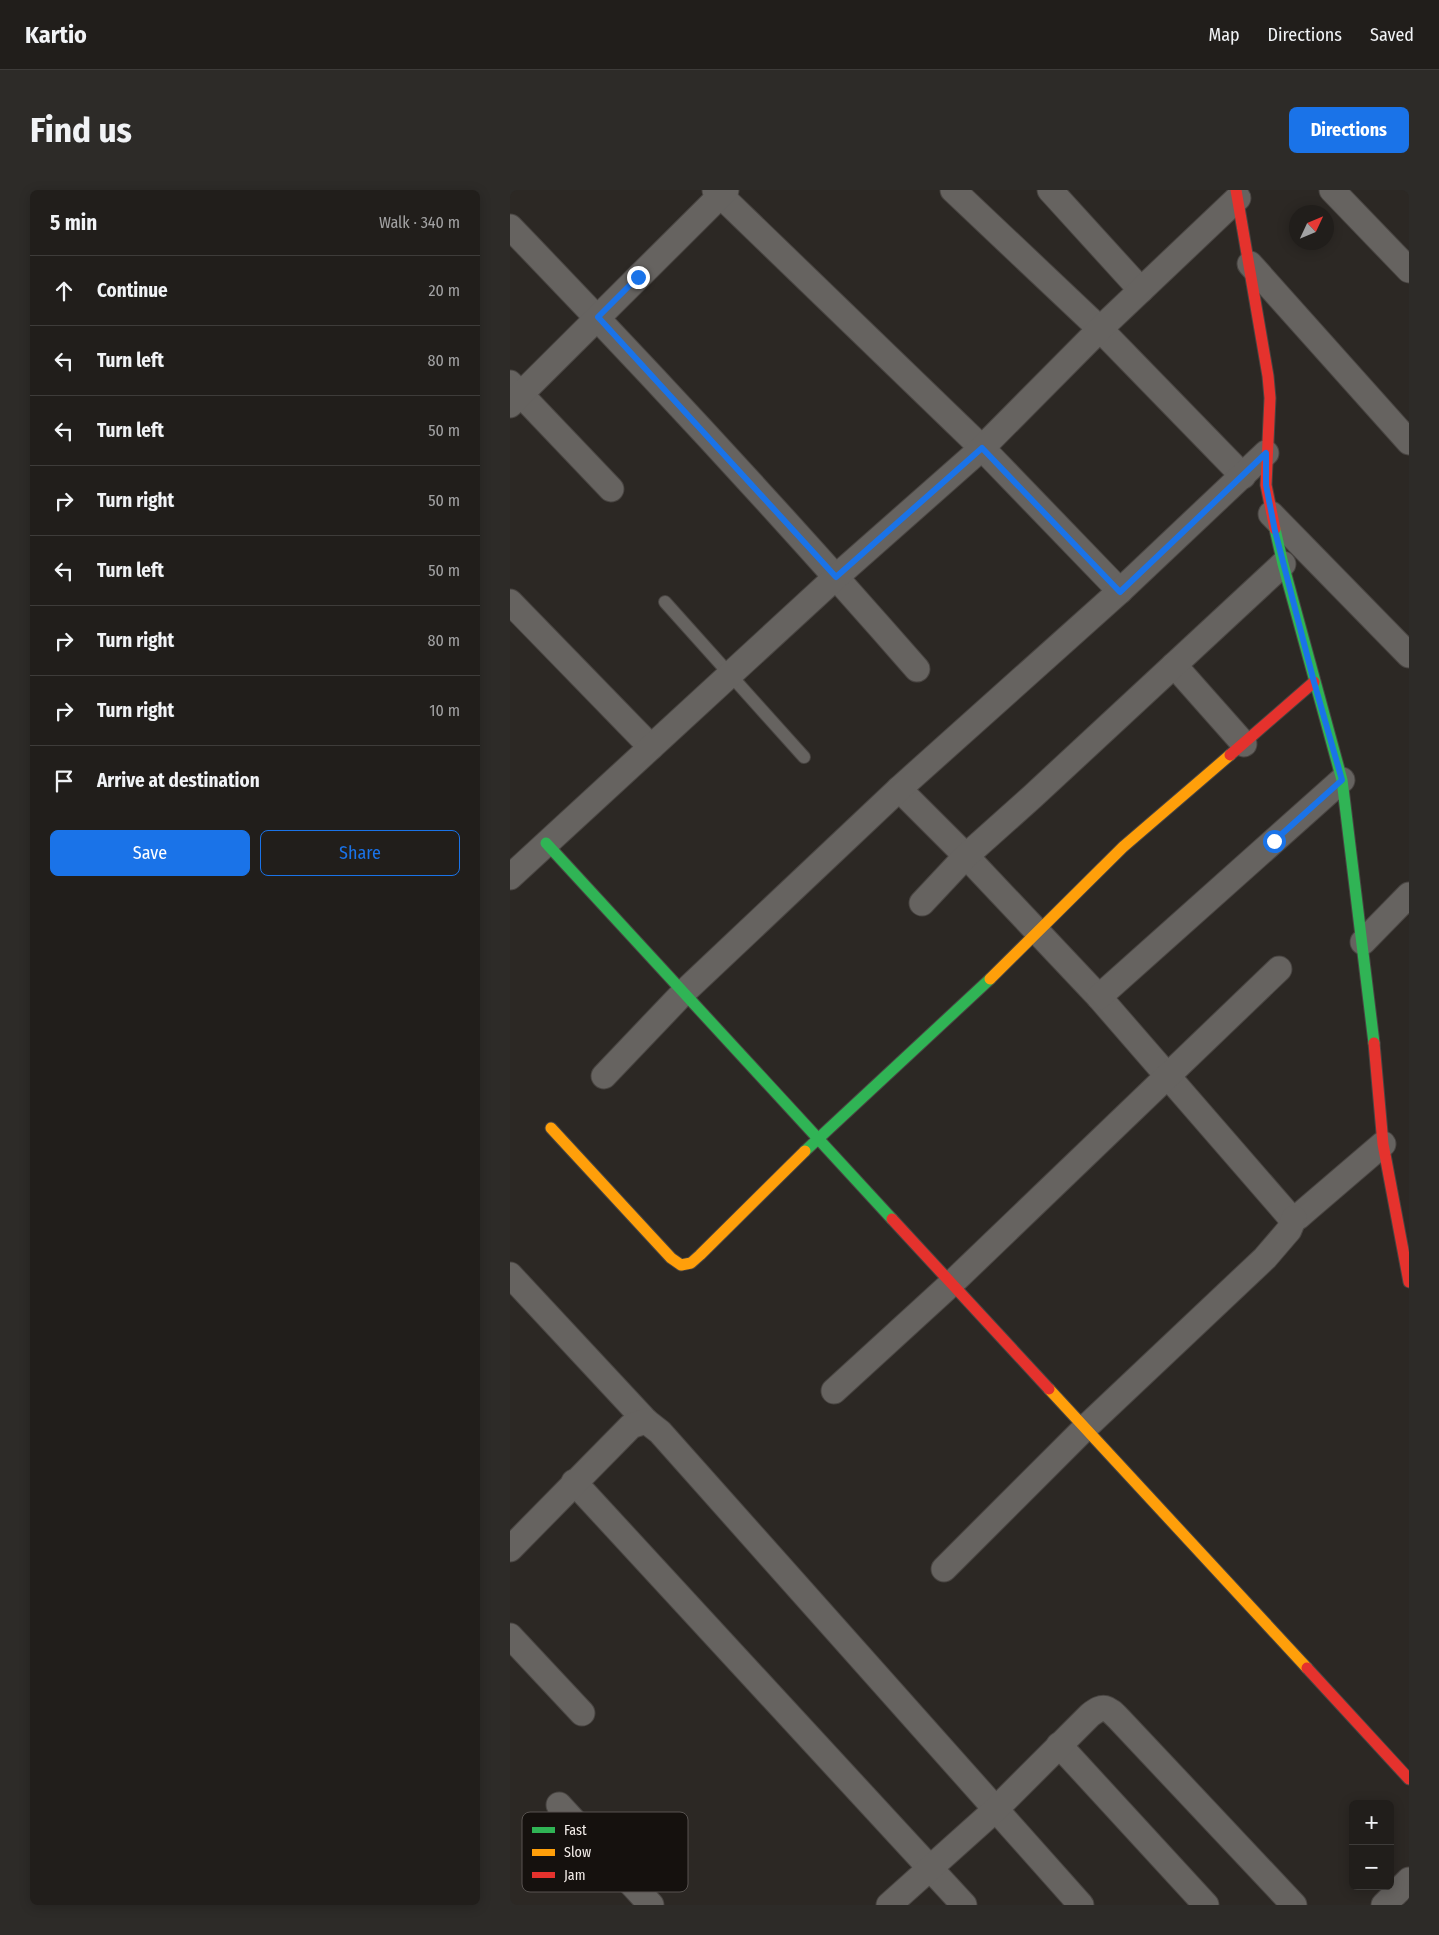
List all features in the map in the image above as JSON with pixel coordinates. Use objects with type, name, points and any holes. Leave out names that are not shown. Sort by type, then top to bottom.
[{"type":"street","points":[[953,190],[1100,329],[1243,476]]},
{"type":"street","points":[[1050,190],[1141,290]]},
{"type":"street","points":[[1332,190],[1409,270]]},
{"type":"street","points":[[611,489],[514,394],[598,317],[720,192],[982,448],[1120,592]]},
{"type":"street","points":[[510,877],[836,577],[982,448],[1237,194]]},
{"type":"street","points":[[1237,194],[1268,376],[1270,398],[1266,485],[1283,564],[1342,780],[1371,1011],[1383,1144],[1409,1282]]},
{"type":"street","points":[[510,227],[598,317],[836,577],[917,669]]},
{"type":"street","points":[[1250,264],[1409,442]]},
{"type":"street","points":[[604,1076],[684,992],[899,789],[1120,592],[1266,453]]},
{"type":"street","points":[[1271,514],[1409,655]]},
{"type":"street","points":[[922,903],[966,856],[1283,564]]},
{"type":"street","points":[[510,602],[651,747]]},
{"type":"street","points":[[1174,665],[1244,744]]},
{"type":"street","points":[[551,1128],[671,1258],[681,1265],[691,1263],[818,1138],[985,984],[1123,847],[1314,682]]},
{"type":"street","points":[[1099,997],[1342,780]]},
{"type":"street","points":[[899,789],[966,856],[1099,997],[1283,1211],[1294,1218]]},
{"type":"street","points":[[546,842],[1409,1779]]},
{"type":"street","points":[[1363,942],[1408,898]]},
{"type":"street","points":[[834,1391],[952,1283],[1279,969]]},
{"type":"street","points":[[944,1569],[1085,1428],[1265,1258],[1289,1230],[1294,1218],[1306,1210],[1383,1144]]},
{"type":"street","points":[[510,1275],[646,1421],[660,1432],[1081,1905]]},
{"type":"street","points":[[510,1549],[631,1426],[646,1421]]},
{"type":"street","points":[[574,1482],[964,1905]]},
{"type":"street","points":[[510,1636],[582,1713]]},
{"type":"street","points":[[888,1905],[995,1810],[1059,1745],[1098,1709],[1104,1707],[1110,1710],[1294,1905]]},
{"type":"street","points":[[1059,1745],[1206,1905]]},
{"type":"street","points":[[560,1805],[566,1812]]},
{"type":"street","points":[[1384,1905],[1409,1880]]},
{"type":"street","points":[[639,1892],[651,1905]]},
{"type":"lane","points":[[665,602],[804,757]]},
{"type":"traffic: fast","points":[[1275,529],[1342,780],[1374,1043]]},
{"type":"traffic: fast","points":[[546,843],[892,1219]]},
{"type":"traffic: fast","points":[[805,1151],[990,979]]},
{"type":"traffic: slow","points":[[990,979],[1123,847],[1230,755]]},
{"type":"traffic: slow","points":[[551,1128],[671,1258],[681,1265],[691,1263],[700,1255],[805,1151]]},
{"type":"traffic: slow","points":[[1049,1389],[1307,1668]]},
{"type":"traffic: jam","points":[[1236,190],[1268,376],[1270,398],[1266,485],[1275,529]]},
{"type":"traffic: jam","points":[[1230,755],[1314,682]]},
{"type":"traffic: jam","points":[[1374,1043],[1383,1144],[1409,1282]]},
{"type":"traffic: jam","points":[[892,1219],[1049,1389]]},
{"type":"traffic: jam","points":[[1307,1668],[1409,1779]]},
{"type":"route","points":[[638,277],[598,317],[836,577],[982,448],[1120,592],[1266,453],[1266,485],[1271,514],[1314,682],[1342,780],[1274,841]]}]
